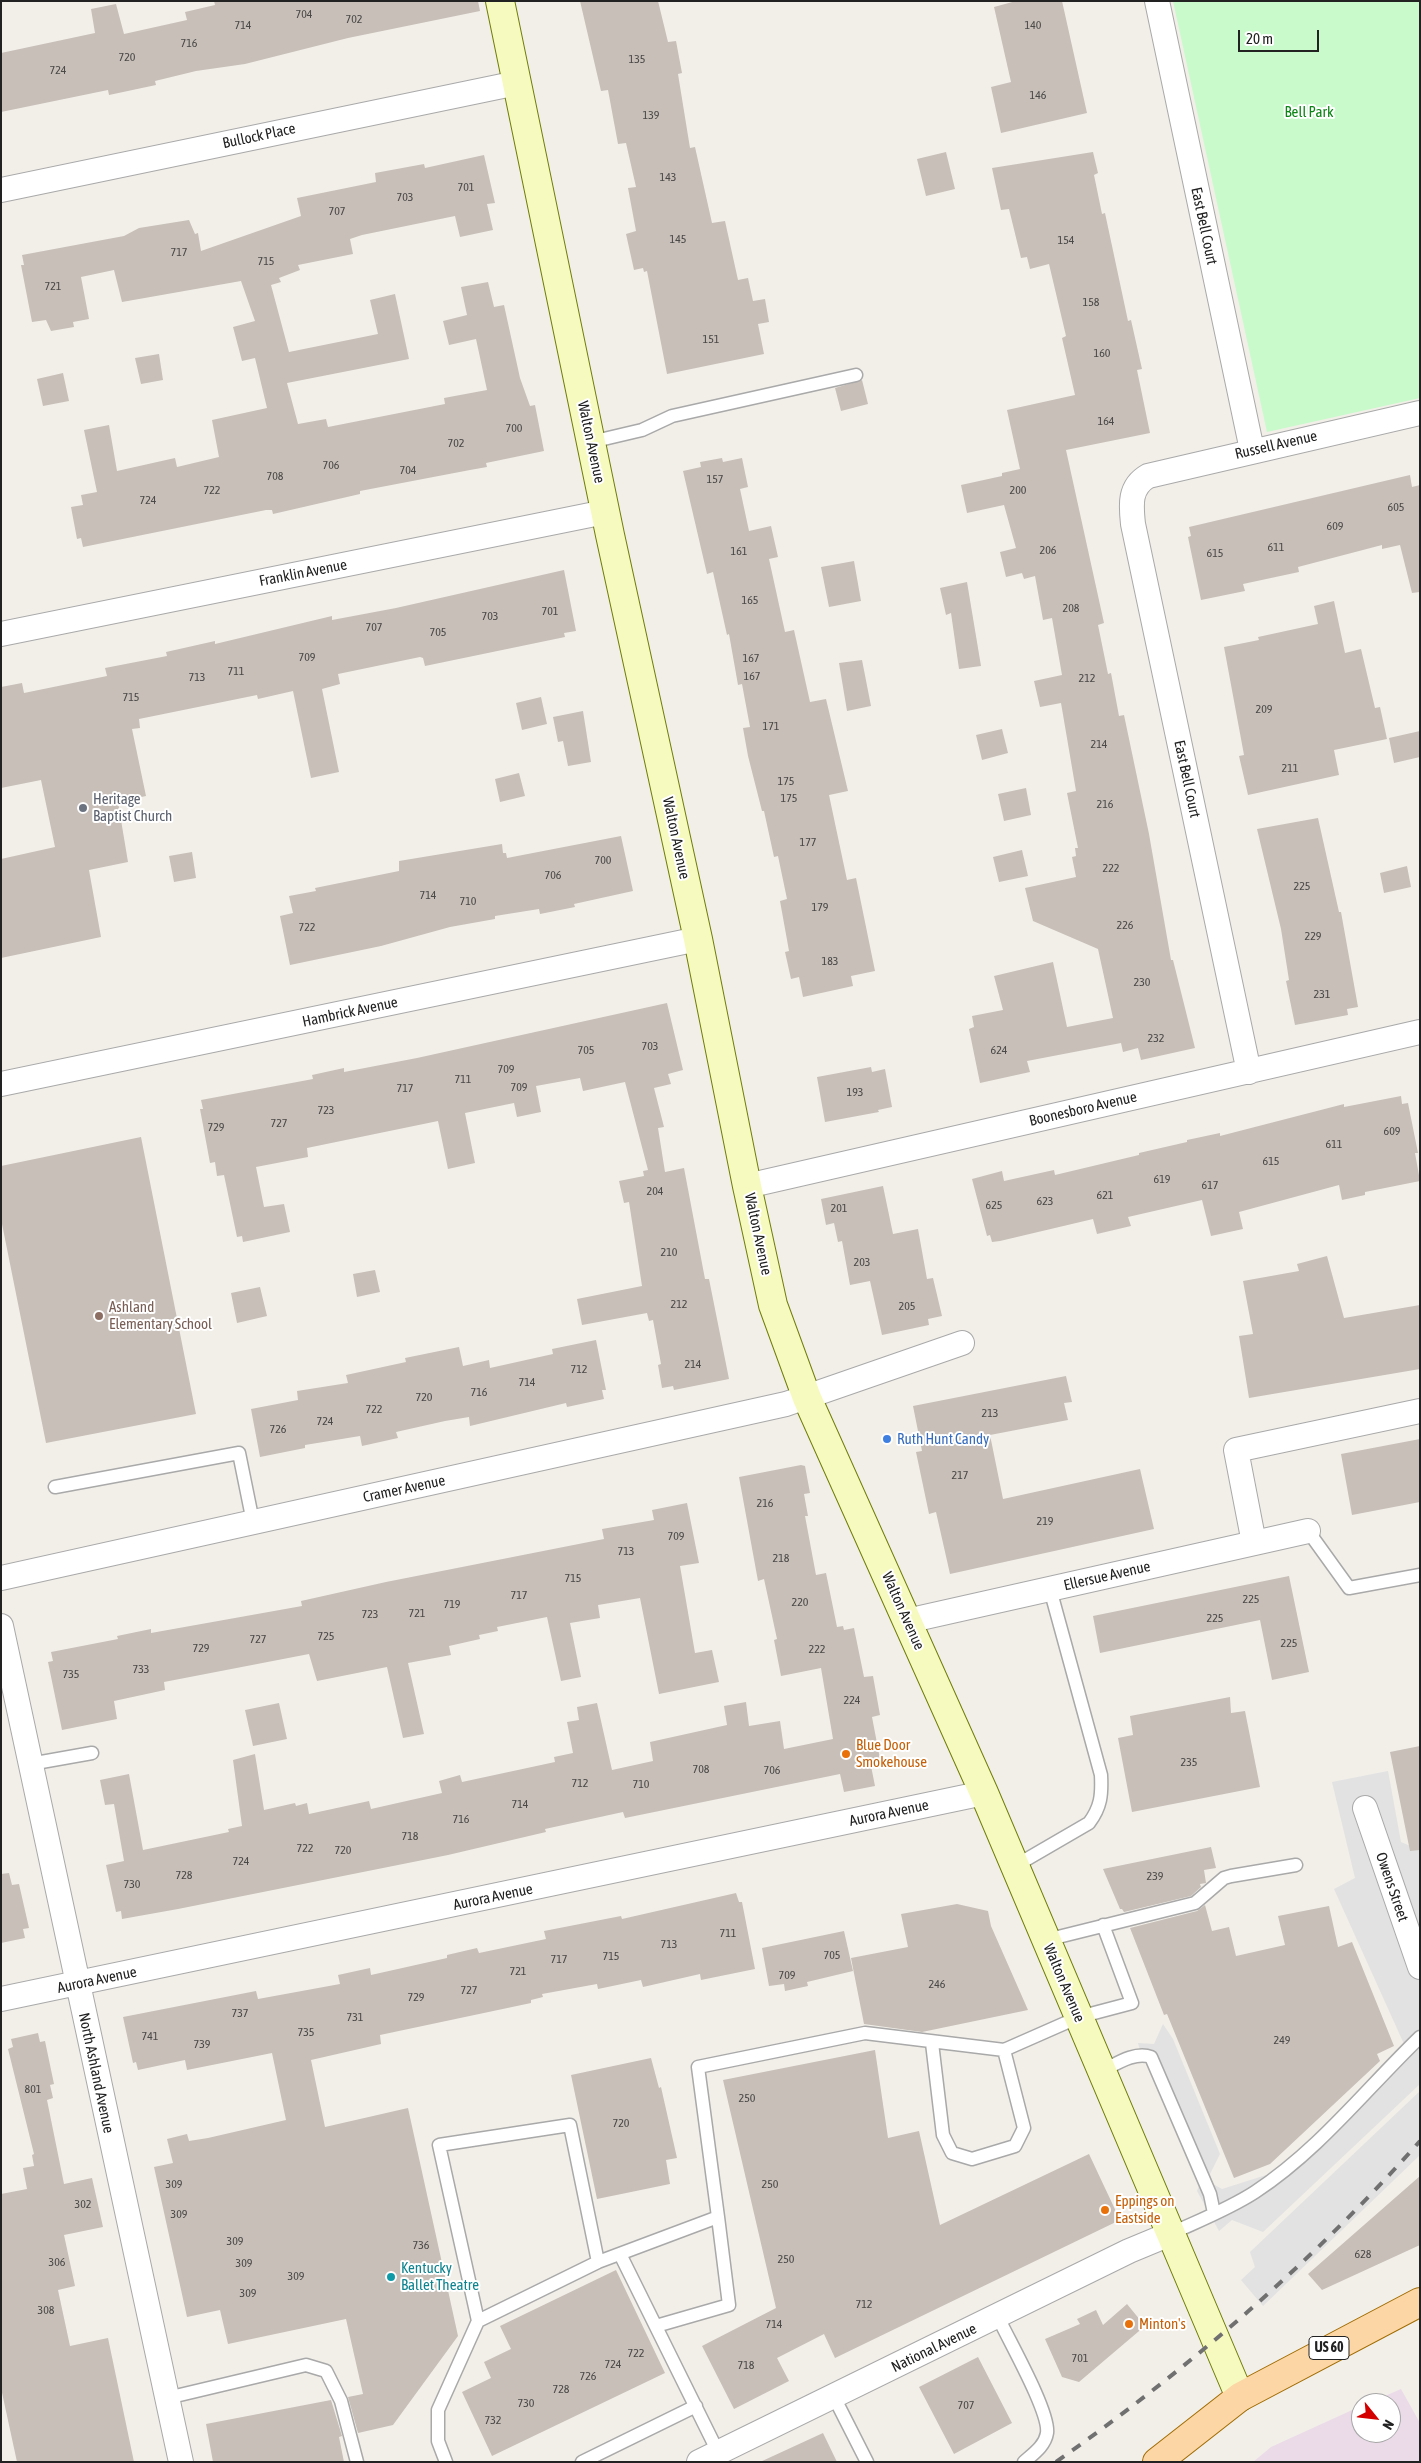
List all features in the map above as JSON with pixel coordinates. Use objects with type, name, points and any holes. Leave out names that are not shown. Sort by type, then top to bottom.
[{"type":"main road","name":"US 60","points":[[1157,2462],[1240,2397],[1420,2302]]},
{"type":"street","name":"Walton Avenue","points":[[500,1],[605,512],[698,939],[747,1186],[773,1305],[807,1398],[984,1793],[1240,2397]]},
{"type":"street","name":"East Bell Court","points":[[1157,1],[1252,450]]},
{"type":"street","name":"Bullock Place","points":[[1,190],[517,83]]},
{"type":"street","name":"Russell Avenue","points":[[1136,487],[1148,476],[1252,450],[1420,413]]},
{"type":"street","name":"East Bell Court","points":[[1136,487],[1131,504],[1133,524],[1249,1072]]},
{"type":"street","name":"Franklin Avenue","points":[[1,634],[605,512]]},
{"type":"street","name":"Hambrick Avenue","points":[[1,1084],[698,939]]},
{"type":"street","name":"Boonesboro Avenue","points":[[747,1186],[1420,1032]]},
{"type":"street","name":"Cramer Avenue","points":[[1,1578],[807,1398],[962,1344]]},
{"type":"street","points":[[1254,1543],[1236,1450],[1420,1411]]},
{"type":"street","name":"Ellersue Avenue","points":[[907,1621],[1308,1531]]},
{"type":"street","name":"North Ashland Avenue","points":[[1,1626],[181,2462]]},
{"type":"street","name":"Aurora Avenue","points":[[1,1999],[984,1793]]},
{"type":"street","name":"Owens Street","points":[[1365,1808],[1420,1967]]},
{"type":"street","name":"National Avenue","points":[[709,2457],[998,2317],[1129,2251],[1170,2234]]},
{"type":"lane","points":[[591,442],[642,430],[672,416],[856,375]]},
{"type":"lane","points":[[55,1486],[239,1453],[253,1522]]},
{"type":"lane","points":[[1308,1531],[1349,1588],[1420,1575]]},
{"type":"lane","points":[[1015,1866],[1089,1823],[1097,1813],[1102,1798],[1101,1775],[1050,1588]]},
{"type":"lane","points":[[30,1764],[92,1753]]},
{"type":"lane","points":[[1046,1940],[1194,1903],[1224,1878],[1296,1865]]},
{"type":"lane","points":[[656,2326],[729,2304],[698,2067],[865,2033],[932,2043],[1004,2050],[1078,2017],[1132,2003],[1103,1925]]},
{"type":"lane","points":[[1170,2234],[1255,2192],[1328,2132],[1420,2037]]},
{"type":"lane","points":[[932,2043],[943,2135],[952,2153],[972,2159],[1015,2146],[1024,2128],[1004,2050]]},
{"type":"lane","points":[[1102,2071],[1132,2057],[1144,2055],[1151,2057],[1210,2194],[1214,2213]]},
{"type":"lane","points":[[446,2462],[438,2441],[438,2410],[478,2321],[439,2145],[570,2125],[598,2262]]},
{"type":"lane","points":[[478,2321],[598,2262],[718,2217]]},
{"type":"lane","points":[[620,2254],[696,2406],[709,2457]]},
{"type":"lane","points":[[998,2317],[1044,2413],[1047,2432],[1042,2445],[1024,2462]]},
{"type":"lane","points":[[167,2398],[306,2365],[326,2371],[341,2401],[357,2462]]},
{"type":"lane","points":[[834,2397],[867,2462]]},
{"type":"lane","points":[[582,2462],[696,2406]]},
{"type":"shaded area","points":[[1388,1771],[1401,1842],[1415,1848],[1420,1847],[1420,2084],[1263,2232],[1232,2220],[1219,2231],[1197,2191],[1200,2183],[1150,2065],[1143,2061],[1138,2043],[1154,2044],[1163,2024],[1173,2039],[1220,2154],[1210,2174],[1213,2184],[1222,2189],[1282,2170],[1396,2062],[1404,2044],[1334,1889],[1355,1878],[1332,1782]]},
{"type":"shaded area","points":[[1420,2091],[1420,2155],[1263,2306],[1241,2280],[1255,2267],[1250,2252]]},
{"type":"shaded area","points":[[1401,2389],[1420,2423],[1420,2462],[1253,2462],[1271,2447],[1351,2411],[1351,2443],[1401,2443],[1401,2393],[1392,2393]]},
{"type":"green space","name":"Bell Park","points":[[1173,1],[1420,1],[1420,398],[1267,432]]},
{"type":"building","points":[[214,1],[478,1],[480,11],[348,38],[245,64],[196,71],[155,81],[156,85],[109,95],[108,90],[1,112],[1,53],[95,33],[91,9],[116,4],[124,34],[187,20],[185,12],[215,5]]},
{"type":"building","points":[[580,1],[658,1],[668,42],[676,41],[682,73],[678,74],[690,148],[695,147],[712,223],[725,221],[738,280],[748,278],[753,301],[765,299],[769,322],[758,324],[764,354],[667,374],[647,271],[644,272],[643,268],[634,270],[626,234],[636,231],[628,188],[636,187],[626,143],[618,144],[608,90],[601,91]]},
{"type":"building","points":[[1016,1],[1062,1],[1087,113],[1001,133],[991,87],[1011,82],[994,7]]},
{"type":"building","points":[[946,152],[955,189],[926,196],[917,159]]},
{"type":"building","points":[[1093,152],[1098,173],[1094,175],[1102,214],[1105,213],[1128,321],[1131,320],[1142,369],[1137,370],[1150,433],[1066,450],[1104,623],[1098,625],[1108,674],[1111,673],[1119,716],[1124,715],[1149,834],[1171,960],[1173,960],[1195,1048],[1141,1060],[1138,1048],[1123,1052],[1121,1043],[1027,1061],[1030,1072],[980,1083],[969,1029],[974,1027],[972,1016],[1003,1010],[994,976],[1053,962],[1067,1027],[1113,1018],[1098,949],[1033,921],[1025,888],[1076,877],[1072,857],[1076,856],[1075,848],[1078,848],[1067,793],[1076,791],[1061,703],[1040,707],[1034,681],[1062,675],[1052,618],[1043,620],[1035,576],[1024,579],[1022,573],[1006,577],[1000,552],[1016,548],[1004,505],[967,513],[961,485],[1002,476],[1002,473],[1020,469],[1007,410],[1075,395],[1062,338],[1066,336],[1049,264],[1030,269],[1027,257],[1021,258],[1009,209],[1001,210],[992,168]]},
{"type":"building","points":[[484,155],[495,203],[487,204],[493,230],[460,237],[455,216],[362,235],[350,239],[353,254],[298,265],[300,270],[279,278],[281,282],[271,285],[289,352],[378,334],[370,300],[395,294],[409,359],[287,383],[298,424],[326,419],[328,427],[445,404],[444,398],[487,390],[476,339],[449,345],[443,321],[467,315],[461,287],[488,282],[494,307],[504,305],[520,378],[530,406],[535,405],[544,451],[486,463],[487,467],[360,491],[360,494],[273,514],[272,510],[266,510],[83,547],[81,538],[77,539],[71,507],[83,505],[81,495],[97,492],[84,430],[109,425],[117,471],[175,458],[177,467],[219,457],[212,420],[267,408],[255,358],[242,361],[233,327],[255,321],[241,281],[122,302],[114,270],[81,277],[89,319],[73,322],[74,327],[51,331],[46,320],[32,322],[21,265],[24,265],[22,255],[124,236],[139,228],[189,220],[195,234],[198,233],[201,251],[301,216],[297,198],[376,182],[375,173],[424,164],[425,168]]},
{"type":"building","points":[[159,354],[163,380],[141,384],[135,358]]},
{"type":"building","points":[[63,373],[69,401],[43,406],[37,379]]},
{"type":"building","points":[[862,380],[868,404],[841,411],[835,388]]},
{"type":"building","points":[[722,458],[723,462],[742,458],[748,487],[740,489],[749,531],[771,526],[778,557],[769,559],[785,632],[794,630],[810,702],[826,699],[848,791],[829,795],[847,880],[856,878],[875,971],[851,976],[853,986],[803,997],[799,977],[791,979],[785,952],[789,951],[780,901],[787,899],[778,856],[774,857],[764,811],[762,811],[748,756],[743,728],[750,727],[742,684],[738,685],[729,634],[727,635],[713,572],[707,574],[683,471],[701,467],[700,462]]},
{"type":"building","points":[[1410,475],[1412,487],[1420,485],[1420,592],[1412,593],[1400,545],[1382,549],[1382,545],[1298,567],[1299,572],[1243,584],[1245,591],[1201,600],[1188,537],[1191,536],[1189,527]]},
{"type":"building","points":[[854,561],[861,601],[829,607],[821,567]]},
{"type":"building","points":[[564,570],[576,631],[564,633],[565,637],[425,666],[423,658],[420,657],[338,674],[340,684],[322,689],[339,772],[311,778],[293,691],[258,699],[257,695],[139,719],[140,728],[132,729],[146,796],[118,802],[128,862],[89,870],[101,937],[1,958],[1,859],[55,847],[41,780],[1,788],[1,687],[22,683],[24,693],[107,676],[105,668],[167,656],[166,652],[215,641],[215,644],[332,616],[332,620],[396,608]]},
{"type":"building","points":[[967,582],[981,666],[959,669],[951,613],[946,615],[940,588]]},
{"type":"building","points":[[1334,601],[1345,653],[1361,649],[1375,708],[1380,707],[1387,739],[1334,750],[1339,775],[1248,795],[1239,756],[1244,755],[1224,647],[1259,640],[1258,637],[1318,624],[1314,606]]},
{"type":"building","points":[[862,660],[871,706],[847,711],[839,663]]},
{"type":"building","points":[[541,697],[547,724],[522,730],[516,703]]},
{"type":"building","points":[[583,711],[591,762],[568,766],[563,741],[558,742],[553,717]]},
{"type":"building","points":[[1002,729],[1008,753],[982,760],[976,735]]},
{"type":"building","points":[[1420,731],[1420,757],[1394,763],[1389,738]]},
{"type":"building","points":[[519,773],[525,796],[500,802],[495,779]]},
{"type":"building","points":[[1026,788],[1031,815],[1004,821],[998,794]]},
{"type":"building","points":[[1318,818],[1339,912],[1341,912],[1358,1007],[1347,1009],[1348,1015],[1295,1025],[1286,981],[1289,980],[1281,929],[1257,829]]},
{"type":"building","points":[[621,836],[633,891],[574,904],[575,907],[540,914],[539,909],[495,916],[495,919],[450,927],[381,946],[290,965],[280,916],[293,913],[289,896],[316,891],[315,888],[399,871],[399,861],[502,844],[503,853],[506,853],[507,858]]},
{"type":"building","points":[[1022,850],[1028,876],[999,882],[993,857]]},
{"type":"building","points":[[192,852],[196,878],[174,882],[169,856]]},
{"type":"building","points":[[1407,866],[1411,887],[1384,893],[1380,873]]},
{"type":"building","points":[[667,1003],[683,1070],[668,1074],[671,1084],[654,1088],[664,1127],[658,1128],[665,1172],[684,1168],[705,1279],[709,1279],[729,1379],[674,1390],[673,1386],[662,1388],[658,1365],[661,1364],[653,1320],[649,1321],[647,1313],[582,1325],[577,1299],[642,1286],[629,1202],[624,1203],[619,1181],[644,1176],[643,1171],[648,1170],[625,1082],[583,1091],[580,1078],[536,1086],[541,1112],[517,1117],[514,1103],[465,1113],[475,1163],[448,1169],[438,1121],[307,1148],[308,1157],[256,1167],[264,1207],[284,1204],[290,1232],[243,1242],[242,1236],[237,1237],[224,1175],[217,1176],[215,1162],[210,1163],[200,1109],[203,1109],[201,1100],[313,1079],[312,1075],[344,1068],[344,1072],[417,1058]]},
{"type":"building","points":[[871,1067],[872,1072],[885,1069],[892,1107],[878,1110],[879,1112],[825,1122],[817,1077]]},
{"type":"building","points":[[1401,1096],[1402,1104],[1408,1103],[1418,1153],[1415,1153],[1420,1181],[1365,1192],[1365,1195],[1342,1200],[1339,1185],[1239,1212],[1243,1229],[1211,1236],[1202,1200],[1128,1217],[1131,1226],[1097,1234],[1093,1219],[1000,1241],[992,1242],[990,1235],[987,1236],[972,1179],[1002,1171],[1004,1181],[1054,1170],[1055,1175],[1139,1155],[1139,1153],[1187,1142],[1187,1140],[1220,1133],[1220,1136],[1344,1104],[1344,1107]]},
{"type":"building","name":"Ashland Elementary School","points":[[141,1137],[196,1414],[46,1443],[1,1219],[1,1166]]},
{"type":"building","points":[[883,1186],[893,1234],[918,1229],[927,1279],[933,1278],[942,1316],[928,1319],[929,1325],[882,1335],[870,1281],[850,1285],[842,1241],[838,1242],[834,1223],[826,1225],[821,1199]]},
{"type":"building","points":[[1327,1256],[1344,1318],[1420,1305],[1420,1369],[1249,1398],[1239,1336],[1253,1334],[1243,1281],[1299,1271],[1297,1264]]},
{"type":"building","points":[[375,1270],[380,1292],[357,1297],[353,1274]]},
{"type":"building","points":[[260,1287],[267,1316],[237,1323],[231,1293]]},
{"type":"building","points":[[596,1340],[606,1390],[602,1390],[604,1399],[567,1407],[566,1403],[470,1426],[469,1417],[445,1421],[396,1432],[398,1438],[362,1446],[360,1436],[305,1445],[305,1448],[260,1457],[251,1409],[298,1400],[297,1391],[348,1383],[346,1375],[406,1362],[405,1358],[459,1347],[463,1366],[489,1360],[490,1368],[553,1354],[552,1349]]},
{"type":"building","points":[[1066,1376],[1072,1402],[1064,1403],[1068,1420],[990,1435],[1003,1499],[1140,1469],[1154,1529],[950,1574],[936,1512],[929,1514],[916,1452],[922,1451],[913,1406]]},
{"type":"building","points":[[1420,1439],[1420,1502],[1352,1515],[1341,1454]]},
{"type":"building","points":[[801,1465],[805,1466],[810,1493],[804,1494],[808,1516],[805,1516],[816,1575],[826,1573],[837,1627],[843,1626],[844,1630],[854,1628],[864,1677],[873,1676],[880,1715],[872,1717],[881,1764],[871,1766],[875,1786],[844,1792],[840,1774],[625,1818],[623,1812],[545,1829],[546,1832],[448,1855],[178,1909],[122,1919],[121,1911],[116,1912],[106,1865],[124,1861],[114,1804],[105,1805],[100,1780],[129,1774],[143,1850],[229,1832],[228,1829],[242,1826],[233,1760],[255,1754],[264,1810],[295,1803],[296,1806],[307,1803],[309,1814],[369,1801],[371,1809],[442,1793],[439,1781],[460,1775],[462,1782],[555,1762],[554,1757],[573,1753],[567,1722],[579,1720],[577,1707],[597,1703],[612,1770],[653,1761],[650,1742],[727,1725],[724,1706],[746,1702],[749,1726],[780,1721],[784,1749],[833,1739],[821,1668],[781,1676],[774,1640],[777,1639],[764,1579],[758,1581],[739,1477]]},
{"type":"building","points":[[687,1503],[699,1563],[680,1566],[695,1653],[712,1650],[719,1682],[659,1694],[640,1598],[598,1605],[600,1618],[570,1623],[581,1677],[561,1681],[547,1617],[497,1627],[498,1631],[479,1635],[480,1639],[449,1646],[451,1655],[408,1663],[424,1734],[403,1738],[387,1667],[317,1681],[309,1654],[164,1682],[165,1690],[114,1701],[117,1719],[62,1730],[48,1662],[53,1661],[51,1652],[118,1639],[117,1636],[151,1629],[151,1633],[302,1606],[301,1601],[386,1582],[604,1539],[602,1529],[654,1520],[652,1510]]},
{"type":"building","points":[[1289,1576],[1309,1672],[1272,1680],[1260,1620],[1100,1653],[1093,1616]]},
{"type":"building","points":[[1230,1697],[1231,1713],[1245,1711],[1260,1787],[1132,1812],[1118,1738],[1133,1735],[1130,1716]]},
{"type":"building","points":[[279,1703],[287,1739],[253,1746],[245,1710]]},
{"type":"building","points":[[1420,1746],[1420,1850],[1410,1851],[1390,1752]]},
{"type":"building","points":[[1211,1847],[1216,1868],[1204,1870],[1206,1883],[1200,1884],[1201,1887],[1191,1896],[1124,1912],[1120,1909],[1103,1869]]},
{"type":"building","points":[[9,1873],[12,1885],[19,1884],[29,1928],[23,1929],[25,1938],[1,1943],[1,1874]]},
{"type":"building","points":[[736,1893],[739,1902],[742,1902],[755,1969],[701,1980],[700,1974],[643,1987],[641,1980],[598,1989],[597,1984],[542,1994],[543,1997],[531,2000],[531,2003],[380,2035],[381,2044],[311,2060],[325,2127],[408,2108],[458,2336],[393,2425],[358,2433],[348,2397],[363,2394],[346,2319],[228,2344],[220,2310],[187,2317],[154,2167],[173,2163],[167,2139],[187,2134],[189,2141],[208,2138],[286,2120],[272,2053],[187,2070],[185,2060],[138,2070],[136,2062],[133,2063],[123,2017],[256,1991],[258,1999],[340,1984],[338,1975],[370,1968],[371,1975],[447,1958],[447,1955],[477,1948],[479,1953],[546,1939],[544,1931],[621,1916],[622,1919]]},
{"type":"building","points":[[957,1904],[988,1911],[991,1926],[1028,2010],[922,2032],[864,2024],[851,1958],[908,1947],[901,1914]]},
{"type":"building","points":[[1205,1905],[1212,1931],[1229,1927],[1236,1956],[1285,1945],[1278,1916],[1329,1906],[1338,1947],[1352,1942],[1394,2046],[1377,2054],[1380,2061],[1270,2164],[1234,2178],[1167,2014],[1164,2015],[1130,1928],[1197,1911]]},
{"type":"building","points":[[844,1931],[853,1971],[807,1982],[808,1986],[785,1991],[784,1984],[769,1986],[762,1948]]},
{"type":"building","points":[[38,2033],[40,2042],[45,2041],[54,2084],[50,2085],[53,2098],[47,2100],[64,2184],[92,2178],[103,2227],[64,2235],[75,2286],[58,2290],[70,2346],[108,2338],[134,2462],[17,2462],[1,2388],[1,2194],[27,2189],[23,2168],[34,2166],[32,2155],[34,2154],[8,2049],[13,2047],[11,2039]]},
{"type":"building","points":[[875,2050],[888,2138],[919,2131],[940,2225],[1089,2154],[1120,2220],[835,2358],[824,2334],[777,2358],[789,2381],[734,2409],[702,2346],[776,2308],[723,2080]]},
{"type":"building","points":[[651,2058],[659,2088],[661,2087],[677,2158],[666,2160],[670,2184],[597,2199],[571,2075]]},
{"type":"building","points":[[1420,2176],[1420,2245],[1322,2290],[1308,2274]]},
{"type":"building","points":[[616,2270],[665,2373],[492,2456],[462,2392],[491,2378],[484,2362],[511,2349],[500,2326]]},
{"type":"building","points":[[1127,2304],[1145,2326],[1079,2382],[1062,2377],[1045,2339],[1080,2324],[1077,2319],[1096,2310],[1103,2325]]},
{"type":"building","points":[[978,2357],[1012,2423],[954,2454],[919,2387]]},
{"type":"building","points":[[331,2400],[342,2436],[339,2437],[344,2462],[213,2462],[206,2424]]},
{"type":"building","points":[[823,2433],[837,2462],[760,2462]]},
{"type":"railway","points":[[1056,2462],[1154,2390],[1247,2312],[1337,2229],[1420,2141]]},
{"type":"place","name":"Heritage Baptist Church","points":[[83,808]]},
{"type":"place","name":"Ashland Elementary School","points":[[99,1316]]},
{"type":"place","name":"Ruth Hunt Candy","points":[[887,1439]]},
{"type":"place","name":"Blue Door Smokehouse","points":[[846,1754]]},
{"type":"place","name":"Eppings on Eastside","points":[[1105,2210]]},
{"type":"place","name":"Kentucky Ballet Theatre","points":[[391,2277]]},
{"type":"place","name":"Minton's","points":[[1129,2324]]}]
